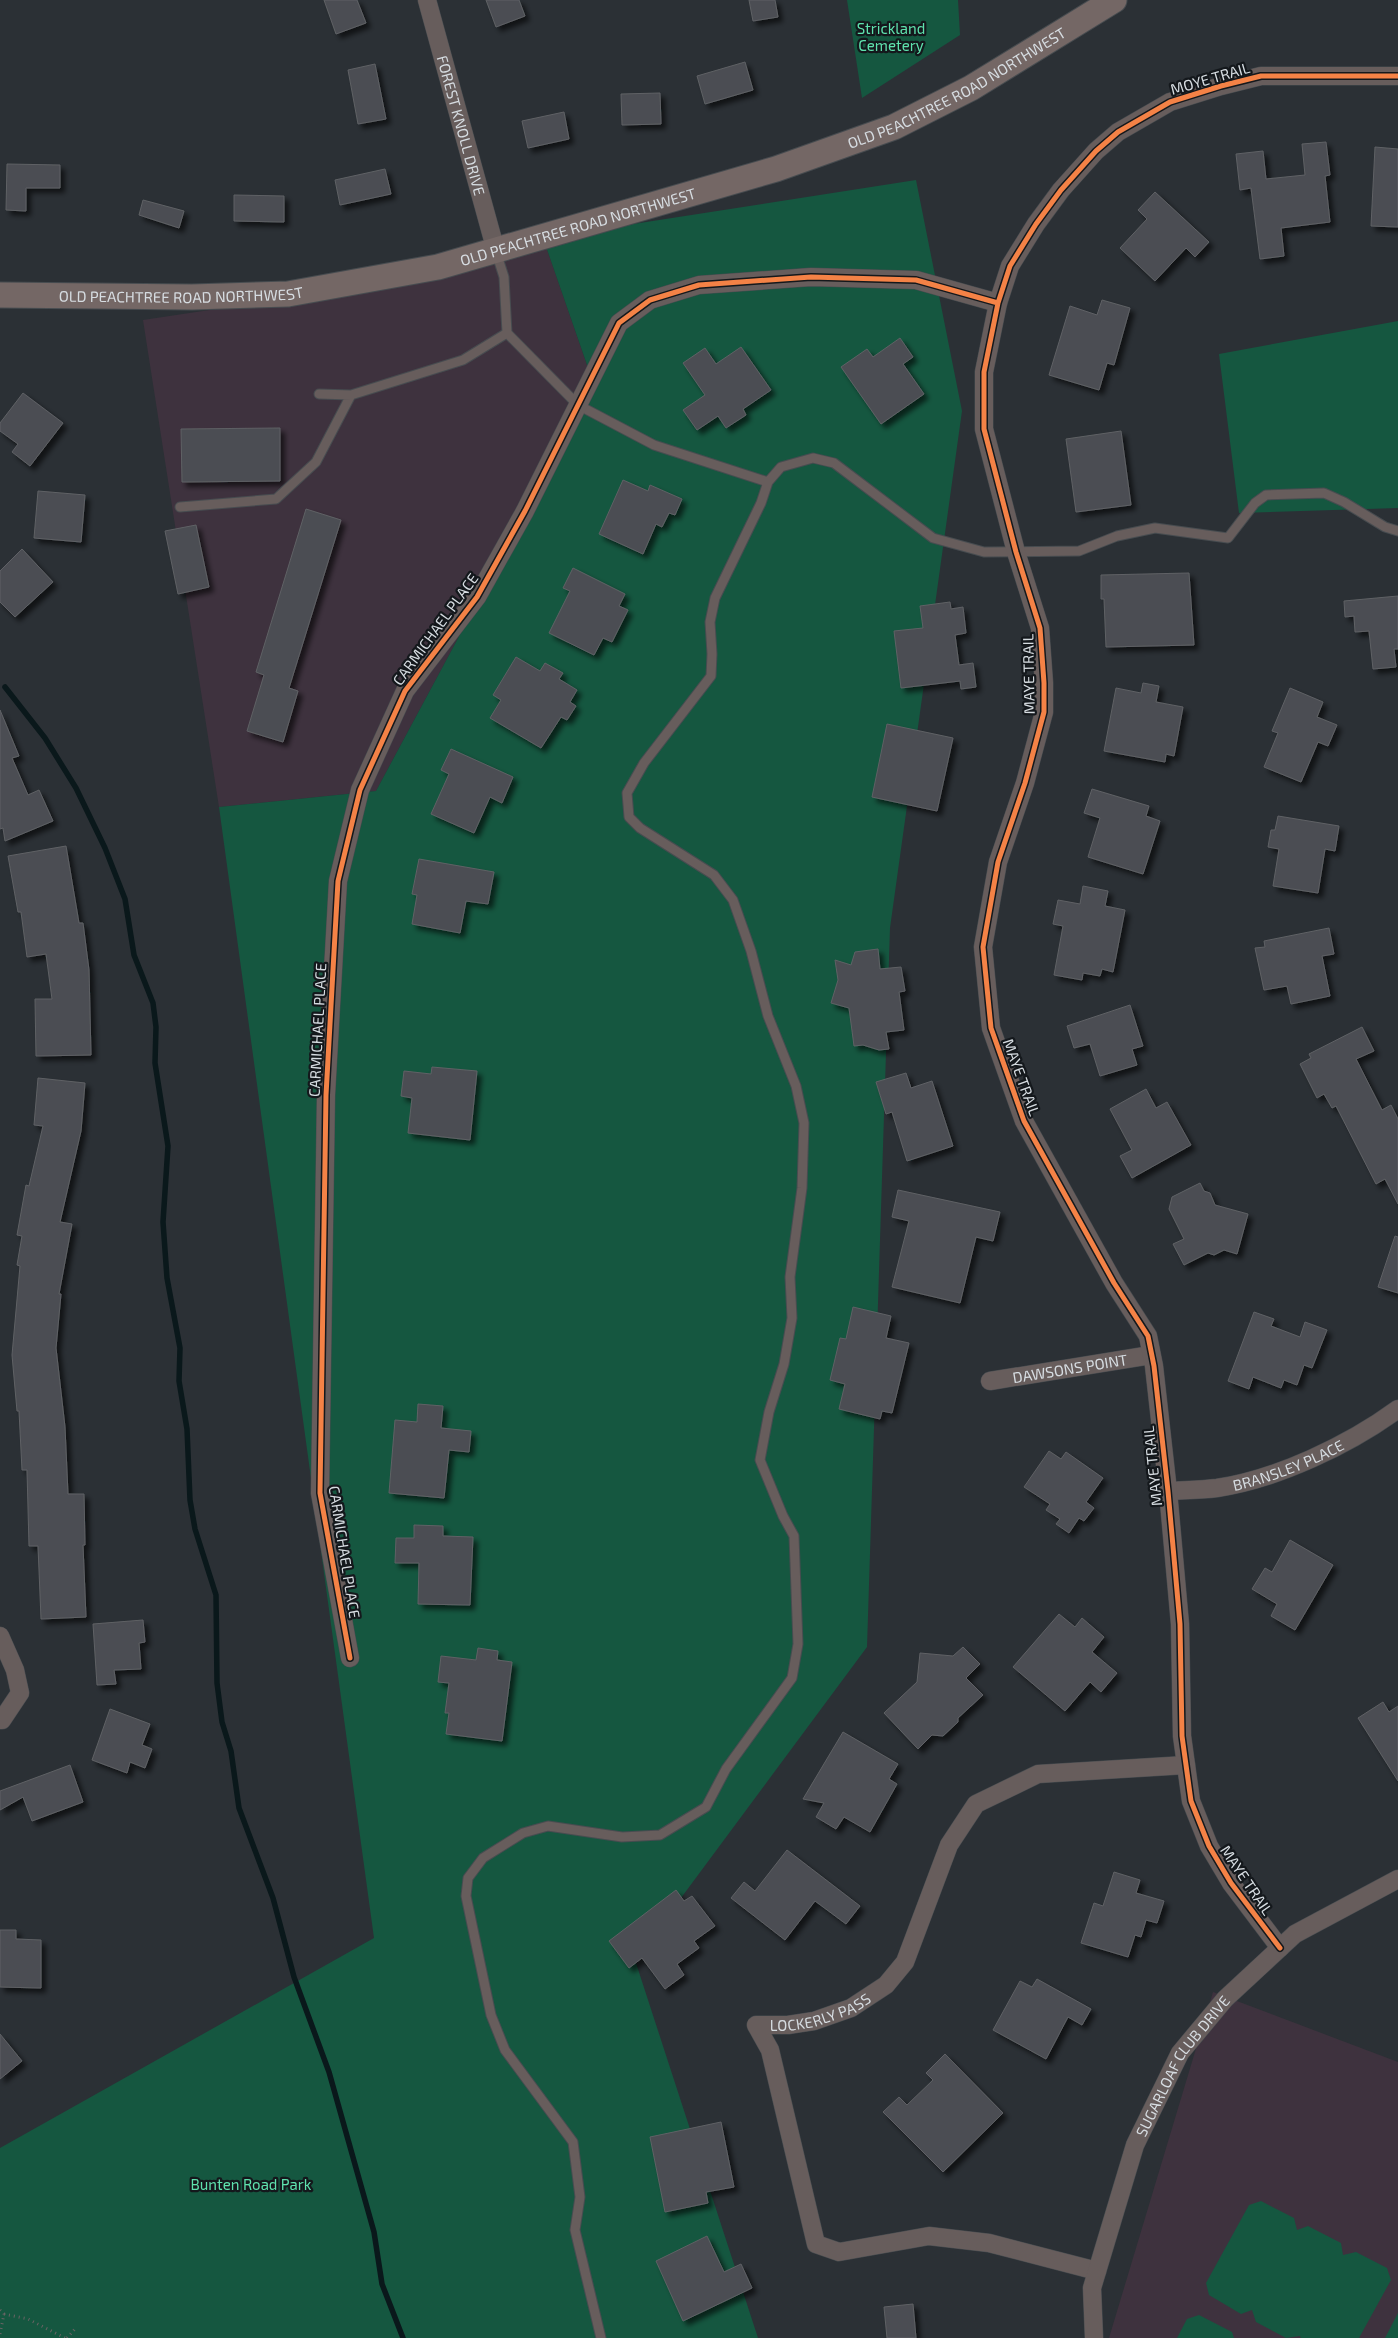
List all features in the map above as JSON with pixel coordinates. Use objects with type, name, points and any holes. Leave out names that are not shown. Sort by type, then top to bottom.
[{"type":"main road","name":"OLD PEACHTREE ROAD NORTHWEST","points":[[0,295],[192,297],[288,294],[438,267],[776,170],[894,127],[972,88],[1114,0]]},
{"type":"street","name":"FOREST KNOLL DRIVE","points":[[427,0],[496,251]]},
{"type":"street","name":"MOYE TRAIL","points":[[1061,190],[1096,151],[1118,132],[1170,102],[1220,86],[1261,76],[1398,76]]},
{"type":"street","name":"MAYE TRAIL","points":[[1061,190],[1036,224],[1010,266],[998,303],[984,372],[984,429],[1016,552],[1040,628],[1044,712],[1025,783],[998,862],[983,947],[991,1028],[1024,1121],[1114,1283],[1148,1336],[1168,1491],[1180,1624],[1182,1736],[1191,1801],[1209,1846],[1231,1883],[1280,1948]]},
{"type":"street","name":"CARMICHAEL PLACE","points":[[350,1658],[320,1493],[326,1095],[338,881],[360,790],[404,691],[477,597],[525,511],[619,324],[650,300],[699,285],[811,277],[916,280],[998,303]]},
{"type":"street","name":"DAWSONS POINT","points":[[990,1381],[1151,1355]]},
{"type":"street","name":"BRANSLEY PLACE","points":[[1168,1491],[1218,1488],[1288,1470],[1350,1439],[1398,1409]]},
{"type":"street","points":[[0,1636],[15,1670],[20,1693],[2,1720],[0,1720]]},
{"type":"street","name":"LOCKERLY PASS","points":[[1097,2271],[989,2243],[929,2236],[839,2252],[816,2244],[770,2050],[756,2025],[788,2025],[814,2021],[851,2008],[886,1985],[905,1962],[950,1845],[976,1804],[1038,1774],[1186,1765]]},
{"type":"street","name":"SUGARLOAF CLUB DRIVE","points":[[1094,2338],[1092,2288],[1135,2145],[1180,2054],[1226,1999],[1295,1934],[1398,1879]]},
{"type":"lane","points":[[496,251],[504,277],[507,333],[578,405],[654,444],[768,482]]},
{"type":"lane","points":[[319,394],[351,395],[463,360],[507,333]]},
{"type":"lane","points":[[180,507],[276,499],[316,462],[351,395]]},
{"type":"lane","points":[[600,2338],[575,2230],[580,2197],[573,2142],[505,2050],[491,2015],[466,1896],[468,1878],[483,1858],[523,1832],[548,1826],[622,1837],[660,1836],[706,1807],[726,1769],[792,1678],[798,1644],[794,1536],[783,1516],[760,1460],[769,1412],[784,1364],[792,1318],[790,1277],[802,1188],[804,1123],[796,1086],[768,1016],[751,951],[733,900],[714,875],[640,828],[629,817],[627,793],[644,763],[711,676],[710,622],[715,598],[761,503],[768,482],[780,467],[813,458],[834,463],[933,538],[984,552],[1079,551],[1117,536],[1155,528],[1228,538],[1254,503],[1266,495],[1324,492],[1385,527],[1398,531]]},
{"type":"path","points":[[0,2310],[4,2314],[28,2319],[66,2338],[75,2329]]},
{"type":"path","points":[[0,2334],[4,2314]]},
{"type":"shaded area","points":[[543,238],[594,385],[376,791],[219,807],[143,320],[342,290]]},
{"type":"shaded area","points":[[1213,1992],[1398,2062],[1398,2338],[1109,2338]]},
{"type":"green space","name":"Strickland Cemetery","points":[[847,0],[958,0],[960,35],[862,98]]},
{"type":"green space","name":"Bunten Road Park","points":[[916,180],[962,411],[890,928],[867,1647],[635,1960],[758,2338],[0,2338],[0,2148],[374,1938],[219,807],[376,791],[594,385],[543,238]]},
{"type":"green space","points":[[1398,321],[1398,508],[1239,513],[1219,354]]},
{"type":"green space","points":[[1261,2201],[1294,2218],[1297,2230],[1308,2226],[1341,2243],[1343,2255],[1356,2252],[1387,2268],[1391,2280],[1359,2338],[1301,2338],[1300,2336],[1286,2338],[1256,2322],[1252,2310],[1241,2314],[1209,2295],[1206,2283],[1249,2205]]},
{"type":"green space","points":[[1398,2313],[1398,2338],[1385,2338]]},
{"type":"green space","points":[[1199,2315],[1232,2332],[1234,2338],[1177,2338],[1187,2319]]},
{"type":"building","points":[[324,0],[357,0],[366,23],[336,34]]},
{"type":"building","points":[[486,0],[519,0],[525,16],[496,27]]},
{"type":"building","points":[[749,0],[775,0],[778,17],[753,21]]},
{"type":"building","points":[[745,62],[753,90],[705,104],[697,76]]},
{"type":"building","points":[[375,64],[386,119],[358,124],[348,70]]},
{"type":"building","points":[[660,93],[661,124],[622,125],[621,94]]},
{"type":"building","points":[[564,112],[569,139],[528,148],[522,121]]},
{"type":"building","points":[[1326,142],[1330,175],[1325,176],[1330,222],[1281,228],[1284,256],[1260,259],[1251,188],[1240,190],[1236,154],[1263,151],[1266,179],[1305,175],[1302,144]]},
{"type":"building","points":[[1375,147],[1398,149],[1398,227],[1371,226]]},
{"type":"building","points":[[7,164],[60,165],[60,188],[26,188],[26,211],[6,210]]},
{"type":"building","points":[[385,169],[391,194],[340,205],[335,180]]},
{"type":"building","points":[[1155,192],[1209,242],[1195,257],[1186,248],[1155,281],[1120,248],[1147,219],[1138,210]]},
{"type":"building","points":[[234,195],[284,196],[284,222],[234,221]]},
{"type":"building","points":[[143,200],[184,211],[179,228],[139,215]]},
{"type":"building","points":[[1102,300],[1130,308],[1114,365],[1107,363],[1099,390],[1049,375],[1070,306],[1097,315]]},
{"type":"building","points":[[900,338],[913,357],[903,364],[924,394],[881,424],[841,367],[867,349],[873,357]]},
{"type":"building","points":[[741,347],[771,390],[743,409],[746,415],[726,428],[718,416],[697,430],[683,410],[705,395],[683,363],[705,348],[716,364]]},
{"type":"building","points":[[23,393],[63,423],[30,466],[12,452],[18,444],[0,431],[0,423]]},
{"type":"building","points":[[280,428],[280,481],[182,482],[181,429]]},
{"type":"building","points":[[1121,431],[1131,505],[1076,512],[1066,439]]},
{"type":"building","points":[[623,480],[648,491],[650,485],[682,499],[675,515],[669,513],[662,527],[656,524],[643,554],[599,534]]},
{"type":"building","points":[[38,491],[85,495],[81,542],[34,538]]},
{"type":"building","points":[[306,509],[341,520],[289,688],[298,691],[283,742],[247,731],[264,675],[256,672]]},
{"type":"building","points":[[196,525],[209,587],[178,594],[165,531]]},
{"type":"building","points":[[22,549],[53,582],[15,617],[0,602],[0,571]]},
{"type":"building","points":[[573,568],[625,594],[619,606],[628,610],[612,642],[603,638],[594,655],[549,633],[570,591],[563,588]]},
{"type":"building","points":[[1189,573],[1194,645],[1106,647],[1104,599],[1101,599],[1101,575]]},
{"type":"building","points":[[1398,596],[1398,649],[1394,649],[1396,667],[1373,669],[1369,631],[1355,632],[1354,616],[1345,617],[1344,601]]},
{"type":"building","points":[[950,602],[951,609],[963,607],[966,633],[955,635],[959,665],[973,663],[976,687],[961,689],[960,681],[901,688],[894,631],[923,628],[920,606]]},
{"type":"building","points":[[516,657],[540,671],[545,663],[563,673],[559,679],[577,690],[570,702],[576,706],[567,720],[561,717],[541,748],[490,718],[501,700],[493,695]]},
{"type":"building","points":[[1143,683],[1159,686],[1156,702],[1183,707],[1174,756],[1166,754],[1165,762],[1104,751],[1116,688],[1141,693]]},
{"type":"building","points":[[1290,688],[1323,702],[1317,717],[1337,725],[1328,746],[1318,742],[1301,782],[1264,767],[1278,733],[1272,731]]},
{"type":"building","points":[[0,710],[19,756],[12,758],[28,795],[39,790],[53,821],[5,841],[3,828],[0,829]]},
{"type":"building","points":[[887,724],[953,738],[937,811],[872,797]]},
{"type":"building","points":[[451,749],[513,777],[502,803],[490,797],[474,833],[431,814],[449,774],[441,770]]},
{"type":"building","points":[[1092,789],[1149,806],[1146,816],[1160,821],[1143,874],[1088,857],[1100,818],[1084,813]]},
{"type":"building","points":[[1278,816],[1339,826],[1335,851],[1325,849],[1318,893],[1273,886],[1279,849],[1268,847],[1271,830],[1275,830]]},
{"type":"building","points":[[66,846],[79,923],[83,923],[89,970],[91,1055],[36,1056],[35,999],[52,999],[46,954],[27,957],[21,912],[18,912],[8,856]]},
{"type":"building","points":[[419,859],[494,872],[488,904],[466,901],[460,933],[412,924],[417,895],[412,894]]},
{"type":"building","points":[[1083,886],[1108,891],[1105,906],[1125,910],[1113,972],[1102,969],[1100,976],[1083,973],[1082,980],[1054,975],[1063,926],[1053,924],[1058,900],[1080,904]]},
{"type":"building","points":[[1329,928],[1334,954],[1322,956],[1330,996],[1291,1004],[1287,986],[1264,990],[1255,948],[1265,947],[1264,941]]},
{"type":"building","points":[[878,949],[880,969],[901,967],[905,991],[899,992],[904,1030],[886,1032],[889,1049],[879,1050],[863,1045],[854,1046],[849,1008],[831,1003],[838,980],[835,960],[851,965],[855,952]]},
{"type":"building","points":[[1130,1005],[1143,1046],[1132,1049],[1137,1065],[1100,1076],[1090,1044],[1074,1048],[1067,1026]]},
{"type":"building","points":[[1362,1027],[1374,1051],[1356,1059],[1382,1110],[1391,1105],[1398,1119],[1398,1204],[1385,1179],[1376,1184],[1336,1106],[1332,1108],[1324,1094],[1317,1098],[1300,1064],[1311,1058],[1309,1054]]},
{"type":"building","points":[[432,1067],[477,1071],[470,1140],[408,1133],[412,1098],[401,1096],[404,1071],[431,1074]]},
{"type":"building","points":[[906,1073],[911,1088],[932,1081],[953,1146],[907,1161],[892,1112],[886,1114],[876,1082]]},
{"type":"building","points":[[38,1078],[85,1083],[81,1131],[60,1222],[72,1224],[59,1294],[61,1294],[56,1348],[65,1427],[68,1494],[84,1494],[85,1545],[83,1545],[86,1617],[41,1619],[38,1546],[29,1546],[27,1470],[22,1470],[19,1411],[17,1411],[12,1355],[20,1266],[17,1265],[22,1236],[17,1235],[26,1185],[29,1186],[43,1126],[34,1125]]},
{"type":"building","points":[[1146,1089],[1156,1108],[1167,1102],[1191,1145],[1132,1178],[1120,1156],[1132,1150],[1110,1109]]},
{"type":"building","points":[[1200,1183],[1204,1191],[1210,1193],[1215,1205],[1248,1214],[1237,1254],[1224,1250],[1214,1255],[1208,1253],[1184,1265],[1173,1244],[1184,1239],[1169,1209],[1172,1197]]},
{"type":"building","points":[[898,1190],[1000,1212],[993,1241],[976,1237],[960,1303],[892,1287],[909,1221],[892,1217]]},
{"type":"building","points":[[1395,1236],[1398,1237],[1398,1293],[1378,1287]]},
{"type":"building","points":[[853,1307],[891,1316],[886,1338],[909,1343],[892,1413],[882,1411],[880,1419],[839,1409],[845,1384],[830,1380],[840,1338],[846,1339]]},
{"type":"building","points":[[1254,1312],[1274,1319],[1271,1326],[1300,1337],[1305,1322],[1327,1330],[1312,1368],[1304,1365],[1297,1385],[1284,1380],[1281,1388],[1253,1377],[1249,1389],[1228,1381]]},
{"type":"building","points":[[418,1404],[443,1406],[441,1428],[471,1431],[469,1452],[449,1450],[444,1498],[389,1493],[395,1420],[417,1422]]},
{"type":"building","points":[[1049,1451],[1061,1459],[1066,1452],[1103,1478],[1086,1502],[1094,1508],[1084,1521],[1079,1518],[1069,1533],[1056,1524],[1060,1519],[1046,1510],[1050,1504],[1024,1487]]},
{"type":"building","points":[[414,1525],[443,1526],[443,1536],[473,1537],[470,1605],[418,1604],[419,1563],[395,1563],[396,1538],[414,1538]]},
{"type":"building","points":[[1290,1540],[1333,1565],[1295,1630],[1271,1616],[1277,1604],[1252,1589],[1265,1568],[1272,1572]]},
{"type":"building","points":[[1059,1614],[1075,1627],[1082,1618],[1104,1637],[1092,1652],[1117,1673],[1101,1692],[1090,1682],[1065,1711],[1013,1667]]},
{"type":"building","points":[[143,1620],[145,1642],[139,1643],[141,1669],[114,1670],[116,1684],[97,1685],[93,1624]]},
{"type":"building","points":[[963,1647],[980,1664],[966,1678],[983,1695],[958,1718],[958,1722],[943,1736],[932,1735],[918,1749],[884,1713],[917,1682],[920,1653],[953,1656]]},
{"type":"building","points":[[478,1648],[498,1651],[497,1660],[512,1662],[502,1741],[446,1734],[449,1713],[445,1713],[449,1683],[438,1682],[441,1656],[476,1660]]},
{"type":"building","points":[[1383,1702],[1389,1712],[1398,1706],[1398,1781],[1358,1718]]},
{"type":"building","points":[[110,1709],[150,1724],[142,1745],[152,1749],[145,1768],[130,1762],[127,1773],[92,1760]]},
{"type":"building","points":[[843,1732],[898,1764],[889,1779],[897,1784],[870,1832],[844,1817],[836,1829],[816,1817],[824,1803],[803,1799]]},
{"type":"building","points":[[70,1765],[83,1802],[32,1821],[23,1797],[0,1810],[0,1791]]},
{"type":"building","points":[[787,1850],[860,1906],[846,1924],[815,1901],[785,1940],[731,1898],[744,1882],[755,1891]]},
{"type":"building","points":[[1114,1872],[1140,1880],[1136,1893],[1164,1901],[1157,1923],[1146,1920],[1141,1937],[1135,1935],[1128,1957],[1081,1943],[1094,1903],[1103,1906]]},
{"type":"building","points":[[676,1890],[684,1901],[692,1896],[715,1926],[694,1941],[699,1948],[677,1964],[684,1975],[665,1989],[642,1958],[629,1968],[609,1941]]},
{"type":"building","points":[[0,1930],[16,1930],[16,1939],[41,1940],[41,1988],[0,1987]]},
{"type":"building","points":[[1037,1979],[1091,2009],[1082,2025],[1068,2017],[1046,2059],[993,2030],[1020,1981],[1032,1987]]},
{"type":"building","points":[[0,2034],[22,2061],[0,2079]]},
{"type":"building","points":[[945,2054],[1003,2113],[943,2172],[883,2112],[899,2097],[907,2105],[933,2080],[926,2073]]},
{"type":"building","points":[[721,2122],[734,2187],[706,2192],[708,2203],[665,2212],[650,2137]]},
{"type":"building","points":[[707,2236],[724,2272],[741,2264],[752,2288],[683,2321],[656,2261]]},
{"type":"building","points":[[913,2304],[916,2338],[887,2338],[884,2307]]},
{"type":"waterway","points":[[5,687],[45,738],[76,788],[105,848],[125,899],[134,955],[153,1003],[156,1027],[155,1063],[168,1146],[163,1222],[167,1278],[180,1348],[179,1381],[187,1429],[190,1500],[195,1529],[216,1595],[217,1683],[222,1722],[231,1751],[239,1808],[273,1898],[294,1977],[329,2072],[374,2232],[382,2284],[403,2338]]},
{"type":"cycle path","points":[[1280,1948],[1231,1883],[1209,1846],[1191,1801],[1182,1736],[1180,1624],[1168,1491],[1154,1366],[1148,1336],[1114,1283],[1024,1121],[991,1028],[983,947],[998,862],[1025,783],[1044,712],[1044,683],[1040,628],[1016,552],[984,429],[984,372],[998,303],[1010,266],[1036,224],[1061,190],[1096,151],[1118,132],[1170,102],[1261,76],[1398,76]]},
{"type":"cycle path","points":[[350,1658],[320,1493],[326,1095],[338,881],[360,790],[405,691],[477,597],[525,511],[619,323],[650,300],[699,285],[811,277],[916,280],[998,303]]}]
